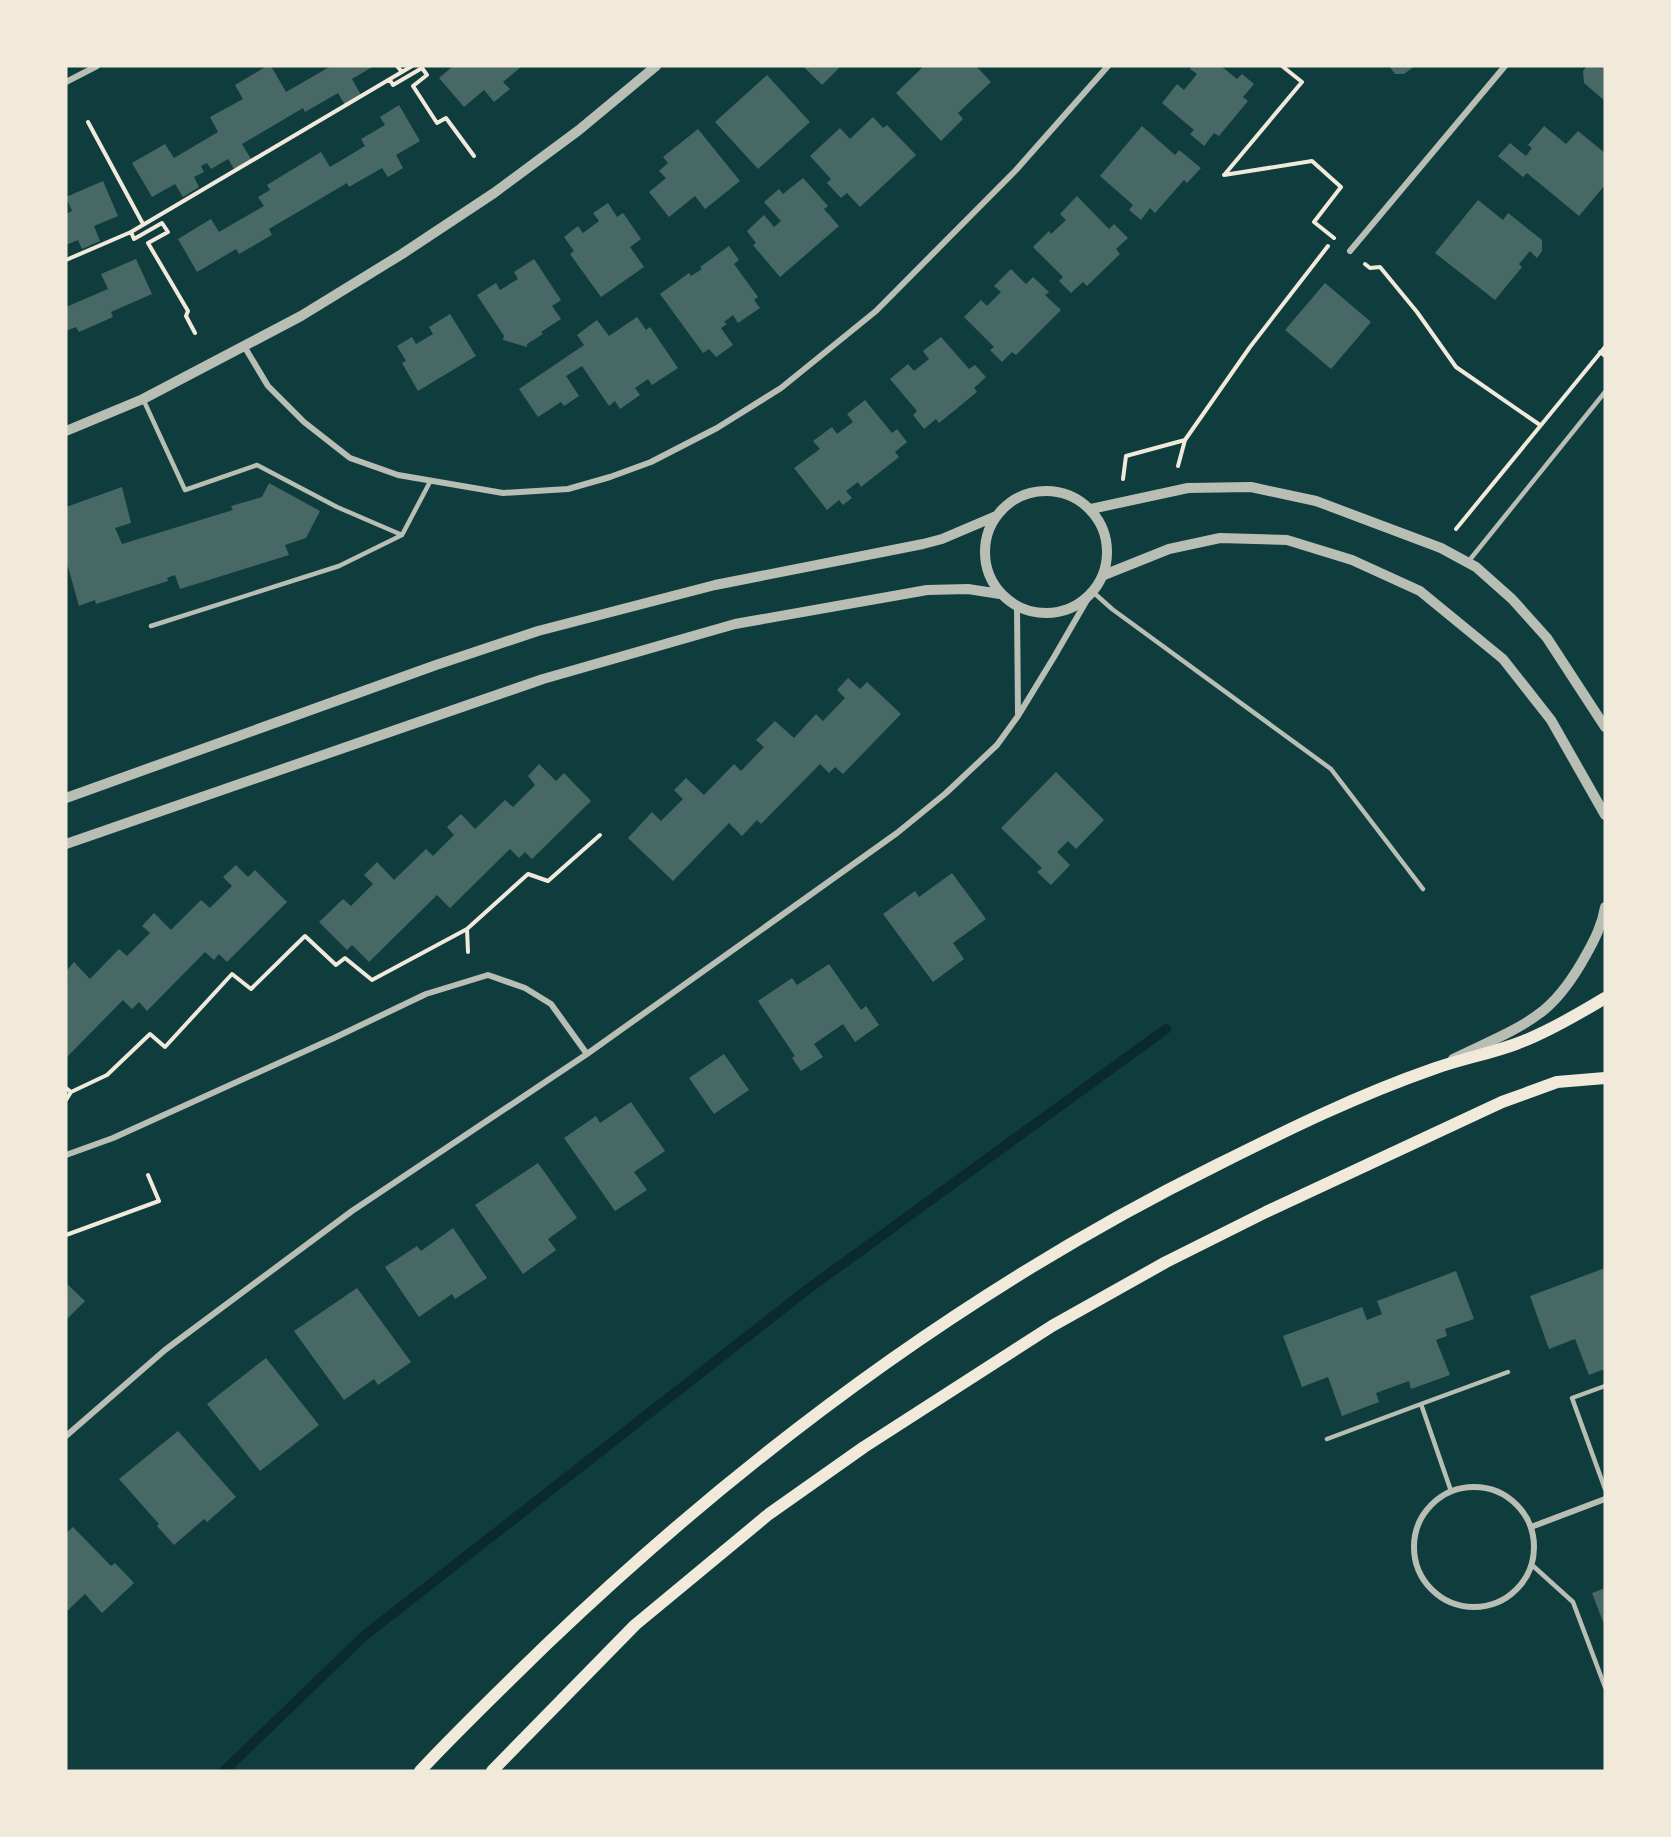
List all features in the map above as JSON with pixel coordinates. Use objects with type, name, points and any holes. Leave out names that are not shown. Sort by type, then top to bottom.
[{"type":"main road","points":[[420,1771],[598,1596],[723,1487],[812,1417],[913,1345],[1022,1273],[1118,1216],[1214,1166],[1349,1101],[1435,1068],[1517,1044],[1585,1011],[1605,998]]},
{"type":"main road","points":[[492,1771],[636,1624],[769,1514],[882,1436],[1052,1326],[1166,1262],[1266,1212],[1502,1102],[1557,1082],[1605,1078]]},
{"type":"street","points":[[66,82],[97,66]]},
{"type":"street","points":[[66,431],[143,399],[301,316],[402,254],[494,193],[579,130],[656,66]]},
{"type":"street","points":[[244,346],[268,386],[304,422],[350,459],[398,475],[502,493],[568,489],[610,477],[651,462],[717,428],[781,388],[876,311],[1016,171],[1108,66]]},
{"type":"street","points":[[1350,251],[1505,66]]},
{"type":"street","points":[[1091,509],[1188,488],[1251,487],[1316,501],[1441,548],[1476,567],[1512,599],[1547,638],[1605,727]]},
{"type":"street","points":[[66,1436],[165,1350],[352,1211],[587,1054],[897,833],[946,793],[997,745],[1018,716],[1104,574],[1108,557],[1107,540],[1101,523],[1091,509],[1074,496],[1053,490],[1031,492],[1012,500],[996,516],[987,535],[984,555],[989,576],[1000,594],[1017,607],[1037,613],[1058,612],[1090,596]]},
{"type":"street","points":[[66,798],[436,665],[538,631],[715,585],[932,542],[996,516]]},
{"type":"street","points":[[1104,574],[1168,549],[1220,538],[1287,540],[1352,560],[1420,591],[1503,659],[1551,720],[1605,815]]},
{"type":"street","points":[[66,844],[543,679],[735,624],[927,590],[968,589],[1000,594]]},
{"type":"street","points":[[1017,607],[1018,716]]},
{"type":"street","points":[[1435,1068],[1515,1028],[1543,1011],[1577,973],[1602,924],[1605,907]]},
{"type":"street","points":[[66,1155],[113,1138],[426,994],[488,975],[525,988],[551,1004],[587,1054]]},
{"type":"street","points":[[1476,1487],[1494,1490],[1509,1498],[1523,1511],[1531,1527],[1535,1546],[1532,1565],[1523,1583],[1509,1596],[1491,1605],[1472,1608],[1452,1603],[1435,1593],[1423,1579],[1416,1560],[1415,1542],[1418,1525],[1428,1509],[1451,1491],[1476,1487]]},
{"type":"street","points":[[1531,1527],[1605,1499]]},
{"type":"lane","points":[[1468,562],[1605,392]]},
{"type":"lane","points":[[143,399],[185,490],[258,465],[337,507],[402,535]]},
{"type":"lane","points":[[151,626],[339,566],[402,535],[431,480]]},
{"type":"lane","points":[[1090,596],[1122,616],[1330,769],[1423,889]]},
{"type":"lane","points":[[1327,1438],[1508,1372]]},
{"type":"lane","points":[[1605,1386],[1572,1398],[1605,1489]]},
{"type":"lane","points":[[1421,1404],[1451,1491]]},
{"type":"lane","points":[[1532,1565],[1573,1602],[1605,1687]]},
{"type":"path","points":[[397,66],[402,72]]},
{"type":"path","points":[[66,260],[131,232],[412,66]]},
{"type":"path","points":[[1282,66],[1302,82],[1224,175],[1312,161],[1341,187],[1314,222],[1370,267],[1380,267],[1417,312],[1456,367],[1540,425]]},
{"type":"path","points":[[390,80],[393,85],[422,68],[427,75],[412,86],[436,123],[446,118],[474,156]]},
{"type":"path","points":[[88,122],[143,224]]},
{"type":"path","points":[[131,232],[134,238],[162,224],[168,232],[148,243],[188,311],[186,316],[195,333]]},
{"type":"path","points":[[1178,467],[1185,440],[1250,347],[1334,238]]},
{"type":"path","points":[[1441,548],[1605,347]]},
{"type":"path","points":[[1600,352],[1605,356]]},
{"type":"path","points":[[1123,481],[1126,456],[1185,440]]},
{"type":"path","points":[[66,1100],[71,1092],[107,1075],[150,1034],[165,1047],[232,974],[251,989],[305,936],[336,965],[345,958],[372,980],[467,929],[528,874],[548,881],[600,836]]},
{"type":"path","points":[[467,929],[468,952]]},
{"type":"path","points":[[66,1088],[71,1092]]},
{"type":"path","points":[[66,1235],[159,1201],[148,1175]]},
{"type":"building","points":[[267,66],[271,66],[286,92],[331,66],[374,66],[352,79],[361,95],[345,105],[338,93],[305,112],[303,108],[242,144],[251,159],[234,169],[228,159],[211,169],[207,163],[201,166],[204,172],[194,177],[199,187],[183,197],[175,184],[152,197],[132,163],[165,144],[174,158],[218,132],[210,117],[243,99],[235,85]]},
{"type":"building","points":[[453,66],[522,66],[503,82],[510,89],[494,102],[484,90],[464,107],[439,78]]},
{"type":"building","points":[[803,66],[841,66],[822,85]]},
{"type":"building","points":[[924,66],[976,66],[991,82],[958,113],[963,119],[941,141],[896,93]]},
{"type":"building","points":[[1192,66],[1221,66],[1237,79],[1242,74],[1254,84],[1243,97],[1248,101],[1219,136],[1214,133],[1204,146],[1190,134],[1194,130],[1162,103],[1177,84],[1184,90],[1197,74],[1190,69]]},
{"type":"building","points":[[1389,66],[1415,66],[1404,74],[1395,74]]},
{"type":"building","points":[[1587,66],[1605,66],[1605,101],[1584,83],[1583,71]]},
{"type":"building","points":[[767,75],[810,122],[758,169],[715,122]]},
{"type":"building","points":[[399,105],[420,141],[396,155],[403,168],[388,177],[382,168],[349,187],[347,183],[269,229],[272,235],[239,254],[236,249],[197,272],[178,239],[211,219],[219,232],[264,206],[258,197],[270,190],[267,185],[321,152],[330,167],[365,146],[361,139],[385,125],[380,117]]},
{"type":"building","points":[[873,117],[883,128],[887,125],[916,155],[860,207],[847,193],[841,198],[827,183],[831,179],[810,156],[840,128],[850,139]]},
{"type":"building","points":[[1142,126],[1175,155],[1179,150],[1201,168],[1187,183],[1184,180],[1155,213],[1150,208],[1141,220],[1129,210],[1133,205],[1100,176]]},
{"type":"building","points":[[1544,126],[1566,144],[1578,131],[1605,153],[1605,185],[1579,216],[1527,173],[1523,177],[1498,156],[1510,143],[1526,156],[1532,148],[1528,145]]},
{"type":"building","points":[[698,129],[740,181],[705,209],[695,196],[669,217],[649,192],[666,178],[659,171],[668,163],[663,157]]},
{"type":"building","points":[[803,178],[828,206],[824,209],[839,226],[780,277],[753,245],[756,243],[747,231],[764,215],[774,227],[781,221],[764,202],[779,189],[783,194]]},
{"type":"building","points":[[103,181],[118,216],[94,226],[100,241],[82,249],[78,240],[66,245],[66,214],[72,211],[66,197]]},
{"type":"building","points":[[1077,196],[1109,229],[1114,224],[1128,238],[1116,249],[1120,254],[1087,286],[1083,282],[1071,293],[1059,281],[1063,277],[1033,247],[1049,231],[1051,234],[1066,220],[1060,214]]},
{"type":"building","points":[[1478,200],[1503,220],[1508,213],[1542,240],[1542,251],[1537,258],[1530,251],[1519,264],[1522,267],[1495,300],[1435,253]]},
{"type":"building","points":[[608,203],[617,217],[623,213],[641,239],[630,247],[644,267],[601,297],[570,254],[574,251],[564,237],[578,226],[583,233],[599,221],[593,213]]},
{"type":"building","points":[[729,246],[739,260],[734,264],[758,297],[754,300],[760,308],[738,323],[733,315],[724,322],[727,324],[721,328],[733,345],[716,357],[709,349],[703,353],[660,294],[689,273],[691,276],[702,269],[700,267]]},
{"type":"building","points":[[136,259],[152,294],[111,312],[113,317],[79,332],[76,327],[66,331],[66,307],[108,289],[101,274]]},
{"type":"building","points":[[534,259],[561,300],[552,306],[561,319],[541,332],[543,334],[527,344],[527,347],[503,340],[504,336],[477,295],[496,283],[500,290],[518,279],[514,272]]},
{"type":"building","points":[[1011,269],[1026,284],[1033,277],[1049,292],[1045,295],[1061,310],[1016,355],[1012,352],[1002,362],[990,350],[994,347],[964,317],[981,300],[987,306],[1001,292],[994,286]]},
{"type":"building","points":[[1325,283],[1371,322],[1331,369],[1285,330]]},
{"type":"building","points":[[450,314],[476,356],[418,391],[402,363],[406,361],[397,346],[412,337],[416,344],[433,334],[429,327]]},
{"type":"building","points":[[637,317],[646,330],[650,327],[678,368],[652,385],[648,379],[635,388],[640,395],[620,409],[615,401],[609,406],[582,366],[566,376],[579,396],[564,406],[561,402],[538,417],[519,389],[584,345],[577,335],[597,320],[609,336]]},
{"type":"building","points":[[941,337],[969,369],[975,365],[986,377],[974,388],[977,392],[939,423],[936,419],[924,429],[913,415],[917,411],[890,379],[908,364],[914,371],[929,359],[923,351]]},
{"type":"building","points":[[865,400],[892,433],[897,429],[907,442],[895,452],[899,457],[861,487],[858,482],[846,491],[852,498],[843,505],[839,500],[827,510],[794,468],[820,449],[813,441],[832,427],[837,434],[853,422],[847,414]]},
{"type":"building","points":[[269,483],[320,511],[306,538],[285,545],[289,555],[180,589],[175,575],[167,578],[168,581],[96,604],[95,600],[79,606],[66,560],[66,507],[122,487],[131,523],[115,528],[122,544],[233,510],[231,506],[262,497]]},
{"type":"building","points":[[848,678],[860,689],[867,682],[901,714],[843,774],[835,767],[829,773],[820,764],[761,824],[757,820],[742,836],[729,823],[673,881],[628,838],[652,812],[661,821],[683,799],[674,790],[686,778],[704,795],[734,764],[741,771],[764,747],[756,740],[775,721],[794,738],[816,714],[823,721],[845,698],[837,690]]},
{"type":"building","points":[[539,764],[556,781],[564,773],[591,801],[532,859],[525,852],[519,858],[510,849],[450,908],[437,895],[369,962],[352,945],[347,950],[319,922],[343,899],[351,906],[373,884],[364,875],[377,862],[394,880],[426,849],[433,856],[454,835],[447,827],[461,814],[475,829],[505,800],[513,807],[535,785],[528,776]]},
{"type":"building","points":[[1056,772],[1104,820],[1076,849],[1068,841],[1057,852],[1070,865],[1051,885],[1037,872],[1042,868],[1001,828]]},
{"type":"building","points":[[236,865],[248,877],[255,870],[287,902],[227,962],[219,954],[214,960],[205,952],[147,1011],[139,1002],[132,1009],[123,1000],[66,1058],[66,985],[68,983],[66,971],[74,962],[90,979],[119,949],[127,956],[150,933],[142,926],[154,913],[171,930],[201,900],[210,908],[232,886],[223,877]]},
{"type":"building","points":[[952,873],[986,919],[953,943],[964,959],[933,982],[883,914],[915,891],[919,897]]},
{"type":"building","points":[[829,964],[861,1010],[866,1006],[879,1025],[855,1042],[843,1024],[814,1044],[823,1057],[801,1071],[792,1058],[795,1056],[758,1001],[792,978],[797,985]]},
{"type":"building","points":[[724,1054],[749,1090],[714,1114],[689,1078]]},
{"type":"building","points":[[631,1102],[665,1151],[634,1172],[647,1190],[615,1211],[564,1138],[596,1116],[600,1123]]},
{"type":"building","points":[[538,1163],[577,1218],[548,1239],[556,1250],[523,1274],[475,1205]]},
{"type":"building","points":[[453,1228],[487,1278],[455,1299],[452,1294],[419,1317],[385,1267],[417,1246],[421,1251]]},
{"type":"building","points":[[1605,1268],[1605,1369],[1589,1375],[1575,1339],[1549,1349],[1530,1296]]},
{"type":"building","points":[[1456,1271],[1474,1319],[1445,1329],[1447,1336],[1436,1340],[1450,1375],[1411,1389],[1409,1381],[1376,1393],[1379,1402],[1342,1416],[1328,1377],[1302,1387],[1283,1336],[1362,1307],[1367,1320],[1382,1314],[1377,1301]]},
{"type":"building","points":[[66,1283],[85,1301],[66,1320]]},
{"type":"building","points":[[357,1288],[411,1362],[378,1385],[374,1379],[344,1400],[294,1331]]},
{"type":"building","points":[[266,1358],[319,1425],[260,1471],[207,1404]]},
{"type":"building","points":[[178,1431],[236,1497],[207,1522],[204,1519],[174,1545],[157,1526],[159,1524],[119,1479]]},
{"type":"building","points":[[73,1527],[111,1566],[115,1563],[134,1583],[102,1613],[85,1594],[66,1612],[66,1533]]},
{"type":"building","points":[[1605,1588],[1605,1627],[1592,1593]]},
{"type":"waterway","points":[[224,1771],[364,1636],[808,1289],[1166,1029]]}]
